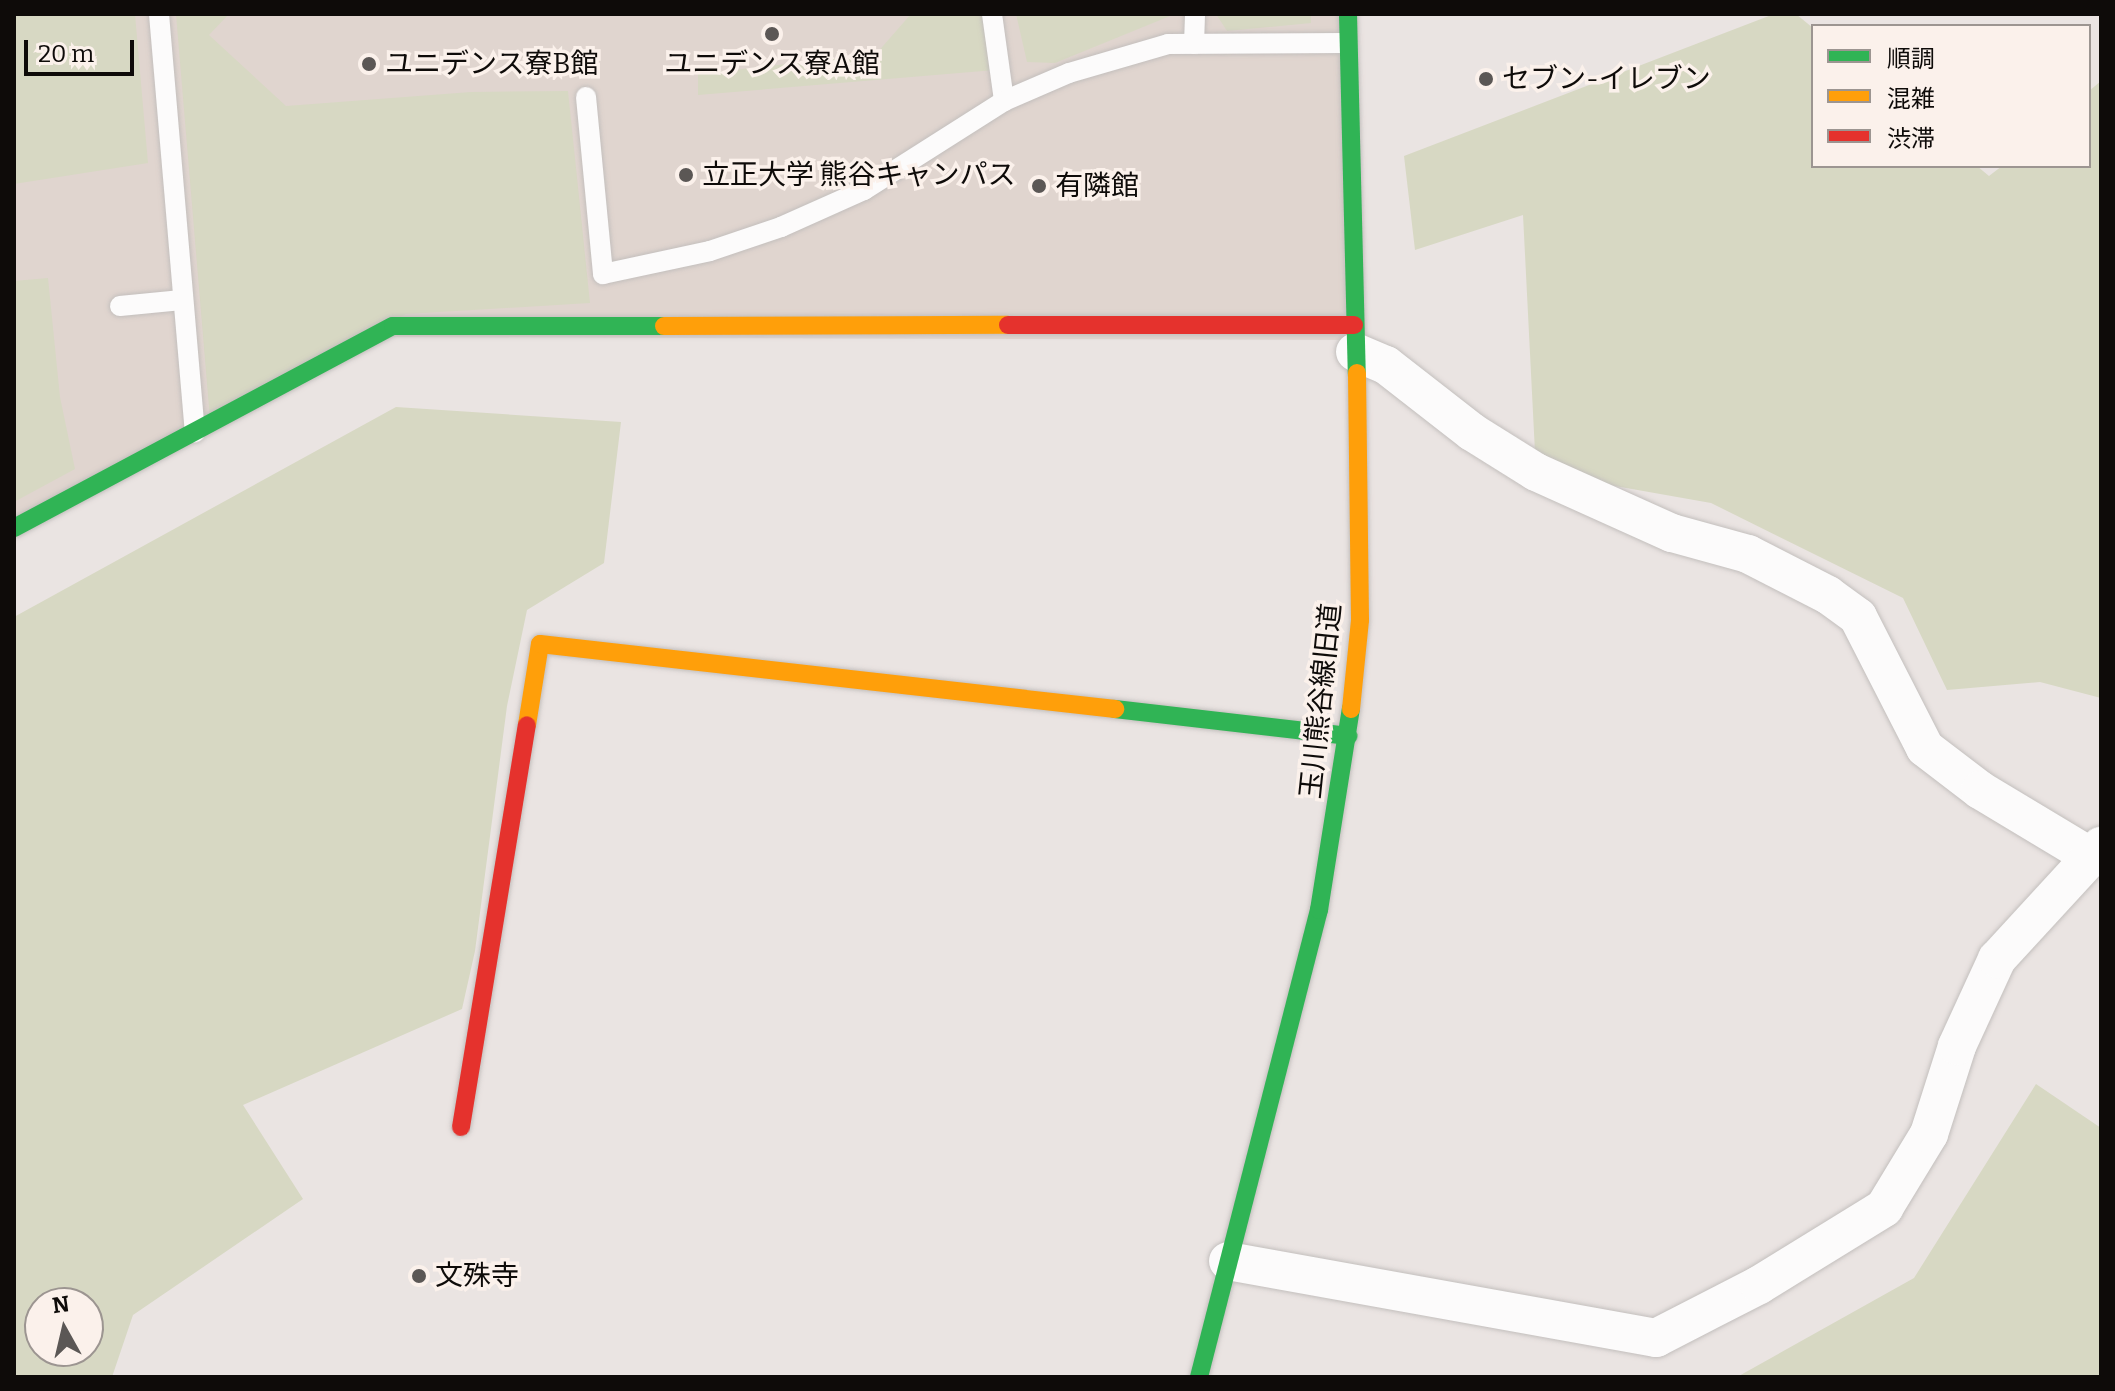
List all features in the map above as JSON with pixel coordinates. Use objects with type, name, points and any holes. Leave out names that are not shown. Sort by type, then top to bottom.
[{"type":"street","name":"玉川熊谷線旧道","points":[[1199,1377],[1319,910],[1348,736],[1360,620],[1348,14]]},
{"type":"street","points":[[14,528],[393,326],[1354,339],[1472,432],[1536,472],[1672,533],[1748,554],[1828,595],[1858,617],[1925,748],[1980,790],[2094,850],[1997,959],[1957,1046],[1929,1134],[1884,1208],[1759,1285],[1656,1338],[1228,1261]]},
{"type":"street","points":[[461,1127],[540,644],[1348,736]]},
{"type":"lane","points":[[159,14],[195,432]]},
{"type":"lane","points":[[992,14],[1004,101]]},
{"type":"lane","points":[[1194,44],[1195,14]]},
{"type":"lane","points":[[586,97],[603,274],[710,251],[781,227],[864,190],[1004,101],[1083,68],[1168,44],[1347,43]]},
{"type":"lane","points":[[120,306],[182,300]]},
{"type":"shaded area","name":"立正大学 熊谷キャンパス","points":[[14,14],[1351,14],[1364,340],[387,337],[14,522]]},
{"type":"green space","points":[[14,14],[135,14],[148,163],[14,184]]},
{"type":"green space","points":[[176,14],[229,14],[209,35],[286,106],[471,92],[568,91],[590,303],[406,314],[210,419]]},
{"type":"green space","points":[[911,14],[988,14],[995,70],[698,95],[698,74],[876,54]]},
{"type":"green space","points":[[1016,14],[1175,14],[1055,63],[1027,62]]},
{"type":"green space","points":[[1216,14],[1311,14],[1311,23],[1227,31]]},
{"type":"green space","points":[[1774,14],[1796,14],[1811,26],[1811,168],[1979,168],[1989,176],[1999,168],[2091,168],[2091,89],[2101,81],[2101,698],[2040,682],[1947,690],[1903,598],[1711,503],[1536,472],[1523,215],[1415,250],[1404,156]]},
{"type":"green space","points":[[48,278],[60,397],[75,469],[14,502],[14,281]]},
{"type":"green space","points":[[396,407],[621,422],[604,563],[527,610],[507,706],[475,951],[462,1009],[243,1105],[303,1199],[133,1315],[112,1377],[14,1377],[14,617]]},
{"type":"green space","points":[[2036,1084],[2101,1128],[2101,1377],[1737,1377],[1914,1278]]},
{"type":"traffic: fast","points":[[1348,14],[1357,373]]},
{"type":"traffic: fast","points":[[14,528],[393,326],[664,326]]},
{"type":"traffic: fast","points":[[1115,709],[1348,736]]},
{"type":"traffic: fast","points":[[1199,1377],[1319,910],[1351,709]]},
{"type":"traffic: slow","points":[[664,326],[1008,325]]},
{"type":"traffic: slow","points":[[1351,709],[1360,620],[1357,373]]},
{"type":"traffic: slow","points":[[527,725],[540,644],[1115,709]]},
{"type":"traffic: jam","points":[[1008,325],[1354,325]]},
{"type":"traffic: jam","points":[[461,1127],[527,725]]},
{"type":"place","name":"ユニデンス寮A館","points":[[772,34]]},
{"type":"place","name":"ユニデンス寮B館","points":[[369,64]]},
{"type":"place","name":"セブン-イレブン","points":[[1486,79]]},
{"type":"place","name":"立正大学 熊谷キャンパス","points":[[686,175]]},
{"type":"place","name":"有隣館","points":[[1039,186]]},
{"type":"place","name":"文殊寺","points":[[419,1276]]}]
